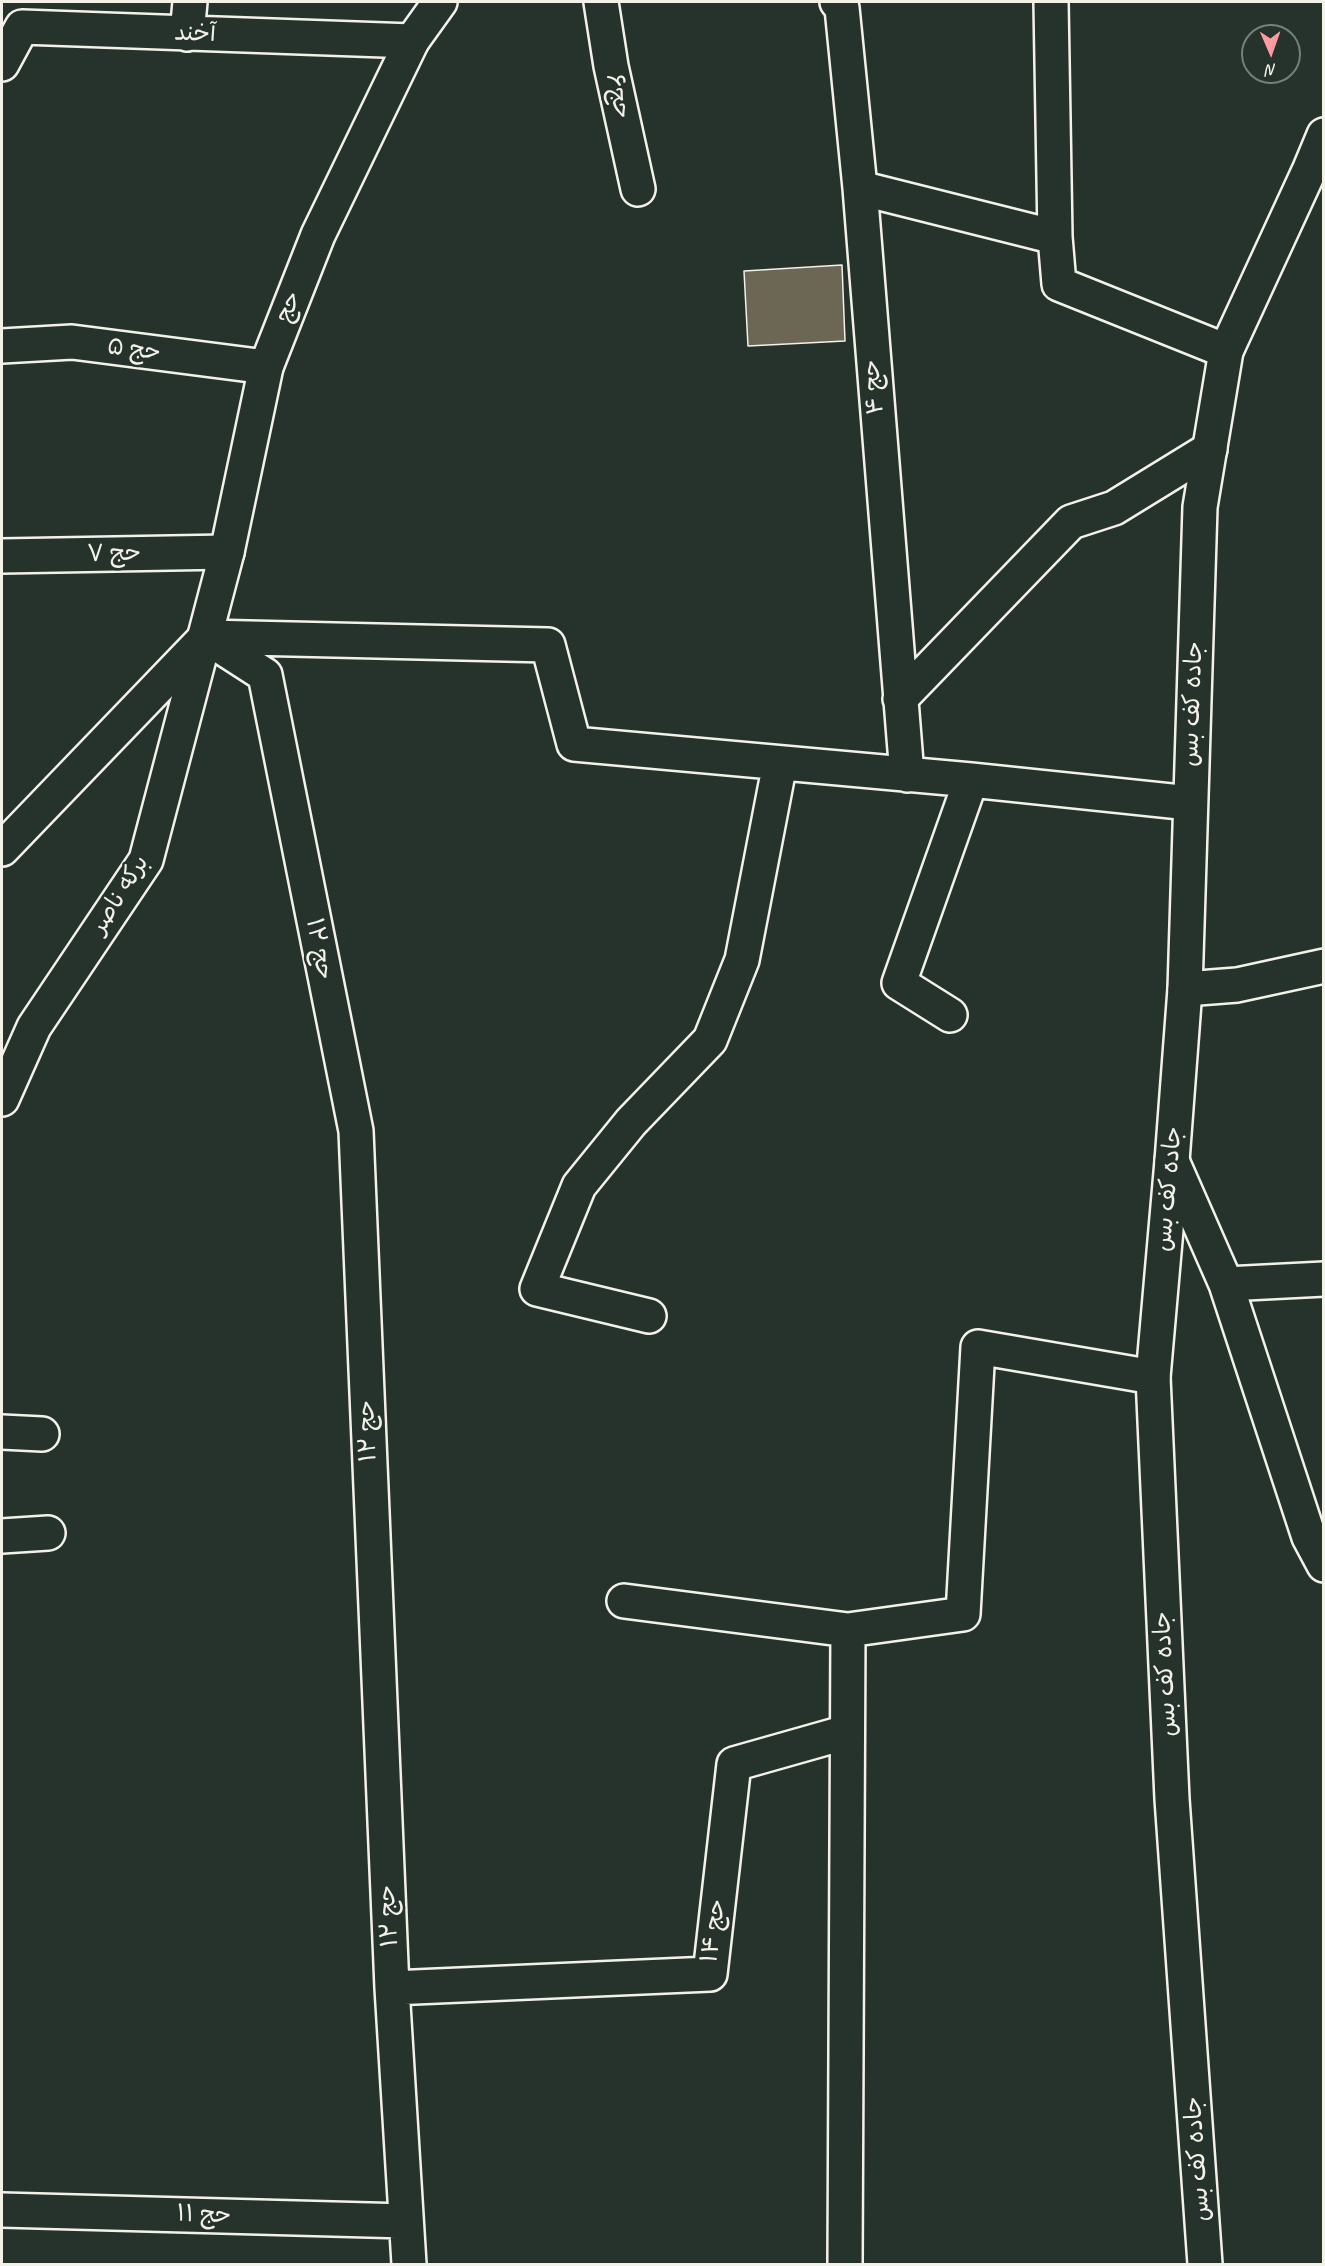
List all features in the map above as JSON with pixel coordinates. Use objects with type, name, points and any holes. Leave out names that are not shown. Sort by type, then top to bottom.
[{"type":"street","points":[[187,34],[190,2]]},
{"type":"street","name":"حج","points":[[206,637],[227,552],[266,367],[318,235],[412,41],[440,2]]},
{"type":"street","name":"حج۶","points":[[601,2],[611,66],[638,189]]},
{"type":"street","name":"حج ۴","points":[[837,2],[842,8],[860,188],[907,774]]},
{"type":"street","points":[[1051,2],[1055,237],[1059,284],[1226,351]]},
{"type":"street","name":"آخند","points":[[2,64],[22,27],[412,41]]},
{"type":"street","name":"جاده کف بس","points":[[1205,2265],[1172,1799],[1153,1377],[1185,989],[1200,507],[1226,351],[1309,171],[1323,135]]},
{"type":"street","points":[[860,188],[1055,237]]},
{"type":"street","name":"حج ۵","points":[[2,346],[72,342],[266,367]]},
{"type":"street","points":[[900,699],[1071,522],[1114,508],[1210,449]]},
{"type":"street","name":"حج ۷","points":[[2,556],[227,552]]},
{"type":"street","points":[[2,849],[206,637],[548,645],[574,744],[971,780],[1190,803]]},
{"type":"street","name":"برکه ناصر","points":[[2,1099],[34,1027],[146,860],[206,637]]},
{"type":"street","name":"حج ۱۲","points":[[206,637],[265,675],[356,1131],[392,1988],[409,2265]]},
{"type":"street","points":[[649,1316],[537,1289],[579,1186],[631,1122],[710,1040],[742,960],[780,763]]},
{"type":"street","points":[[950,1015],[898,983],[971,780]]},
{"type":"street","points":[[1185,989],[1237,985],[1323,966]]},
{"type":"street","points":[[1172,1161],[1226,1284],[1309,1537],[1323,1565]]},
{"type":"street","points":[[1226,1284],[1323,1279]]},
{"type":"street","points":[[624,1601],[848,1629],[963,1614],[978,1347],[1153,1377]]},
{"type":"street","points":[[2,1432],[42,1434]]},
{"type":"street","points":[[2,1536],[48,1533]]},
{"type":"street","points":[[845,2265],[848,1629]]},
{"type":"street","name":"حج ۱۴","points":[[392,1988],[710,1974],[734,1764],[848,1732]]},
{"type":"street","name":"حج ۱۱","points":[[2,2210],[406,2221]]},
{"type":"building","points":[[842,265],[845,341],[748,346],[744,271]]}]
